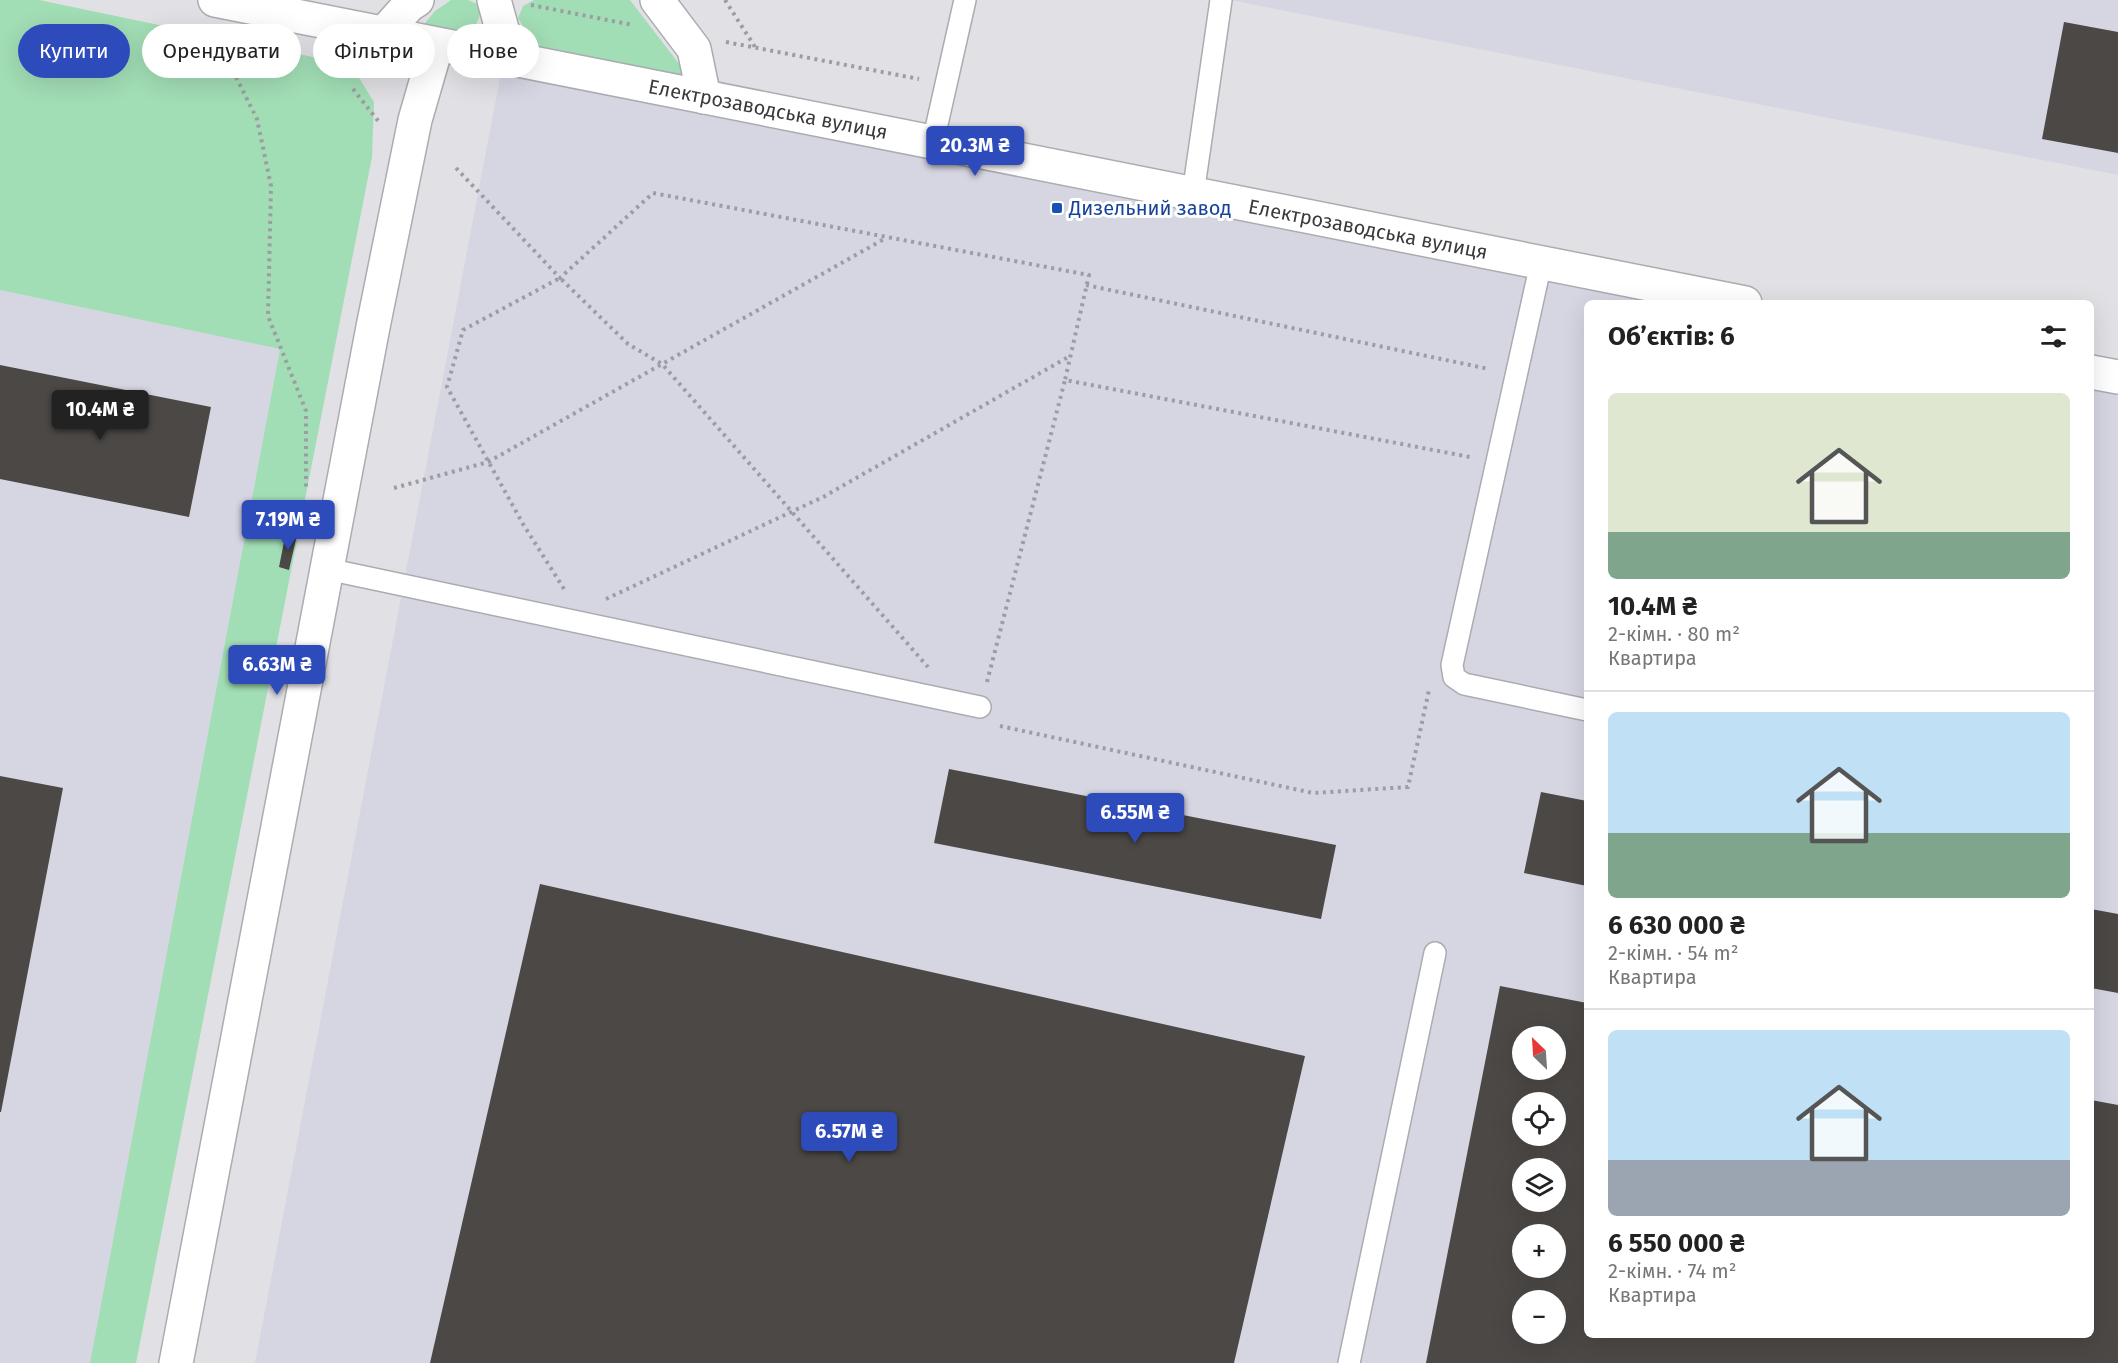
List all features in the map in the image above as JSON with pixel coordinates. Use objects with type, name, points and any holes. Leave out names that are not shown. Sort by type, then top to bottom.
[{"type":"main road","name":"Електрозаводська вулиця","points":[[215,0],[338,24]]},
{"type":"main road","points":[[392,24],[409,5],[417,0]]},
{"type":"main road","points":[[494,0],[501,24]]},
{"type":"main road","points":[[657,0],[694,49],[704,97]]},
{"type":"main road","name":"Електрозаводська вулиця","points":[[437,44],[447,46]]},
{"type":"main road","points":[[176,1363],[412,131],[437,44]]},
{"type":"main road","name":"Електрозаводська вулиця","points":[[539,64],[1729,300]]},
{"type":"main road","points":[[2094,373],[2118,377]]},
{"type":"lane","points":[[933,142],[964,0]]},
{"type":"lane","points":[[1193,194],[1221,0]]},
{"type":"lane","points":[[1541,263],[1452,665],[1454,677],[1464,684],[1584,709]]},
{"type":"lane","points":[[327,569],[970,705]]},
{"type":"lane","points":[[1349,1363],[1435,953]]},
{"type":"path","points":[[725,0],[755,48]]},
{"type":"path","points":[[236,78],[257,119],[271,186],[268,316],[306,411],[306,496]]},
{"type":"path","points":[[456,168],[560,278],[628,344],[662,364],[792,512],[970,705],[977,721],[1313,793],[1408,787],[1431,682]]},
{"type":"path","points":[[970,705],[1065,381],[1089,275],[653,193],[560,278],[463,330],[447,387],[523,524],[586,624],[606,599],[824,497],[1070,356]]},
{"type":"path","points":[[394,488],[488,462],[887,237]]},
{"type":"path","points":[[1086,285],[1516,374]]},
{"type":"path","points":[[1065,381],[1497,462]]},
{"type":"shaded area","points":[[1230,0],[2118,0],[2118,175]]},
{"type":"shaded area","points":[[539,64],[1730,300],[1584,300],[1584,1338],[2094,1338],[2094,373],[2118,377],[2118,1363],[255,1363],[500,78],[539,78]]},
{"type":"shaded area","points":[[0,290],[280,349],[90,1363],[0,1363]]},
{"type":"green space","points":[[0,0],[39,0],[154,24],[142,24],[142,78],[301,78],[301,55],[313,57],[313,78],[359,78],[374,102],[372,157],[136,1363],[90,1363],[280,349],[0,290]]},
{"type":"green space","points":[[451,0],[468,0],[482,6],[476,24],[447,24],[447,34],[435,32],[435,24],[424,24],[435,11]]},
{"type":"green space","points":[[534,0],[630,0],[693,82],[539,54],[539,24],[522,24],[518,18],[523,6]]},
{"type":"building","points":[[2064,22],[2118,32],[2118,153],[2042,139]]},
{"type":"building","points":[[0,365],[211,407],[189,517],[0,479]]},
{"type":"building","points":[[286,532],[297,535],[289,570],[279,567]]},
{"type":"building","points":[[949,769],[1336,845],[1321,919],[934,843]]},
{"type":"building","points":[[0,776],[63,788],[1,1112],[0,1112]]},
{"type":"building","points":[[1541,792],[1584,800],[1584,885],[1524,873]]},
{"type":"building","points":[[540,884],[1305,1056],[1234,1363],[430,1363]]},
{"type":"building","points":[[2094,910],[2118,914],[2118,993],[2094,989]]},
{"type":"building","points":[[1500,986],[1584,1002],[1584,1338],[2094,1338],[2094,1101],[2118,1105],[2118,1363],[1426,1363]]},
{"type":"place","name":"Дизельний завод","points":[[1057,208]]}]
